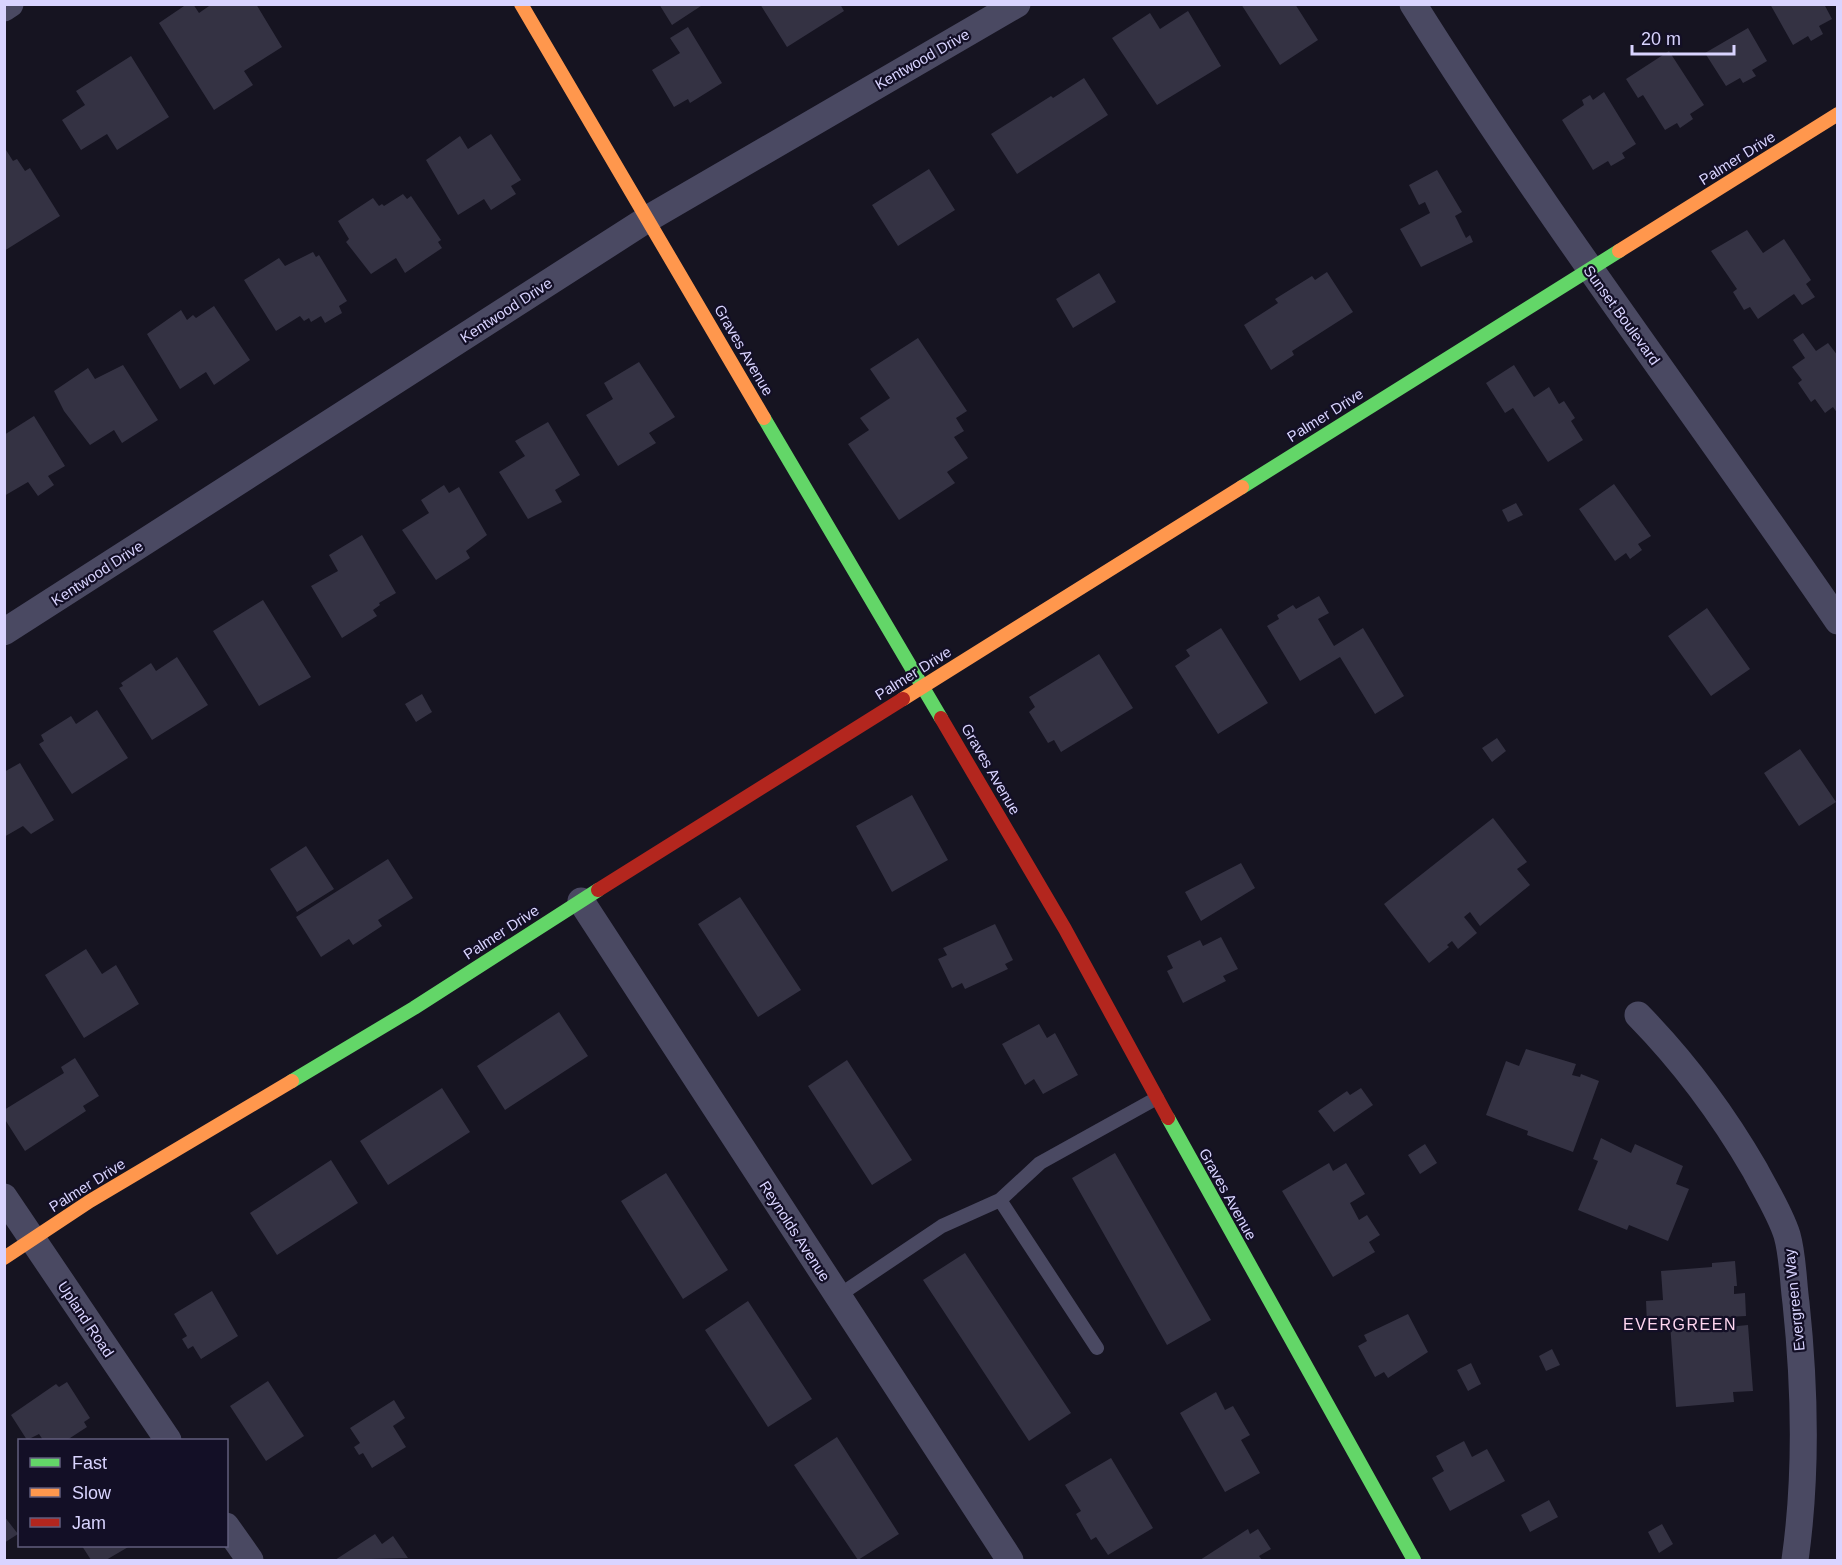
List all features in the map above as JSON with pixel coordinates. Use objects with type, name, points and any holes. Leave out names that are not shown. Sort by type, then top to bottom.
[{"type":"street","points":[[4,8],[10,4]]},
{"type":"street","name":"Graves Avenue","points":[[521,4],[649,218],[1065,929],[1414,1560]]},
{"type":"street","name":"Kentwood Drive","points":[[4,632],[649,218],[1017,4]]},
{"type":"street","name":"Sunset Boulevard","points":[[1413,4],[1468,93],[1589,271],[1729,462],[1838,621]]},
{"type":"street","name":"Palmer Drive","points":[[4,1258],[90,1202],[414,1008],[580,901],[1838,114]]},
{"type":"street","name":"Reynolds Avenue","points":[[580,901],[1010,1560]]},
{"type":"street","name":"Evergreen Way","points":[[1638,1015],[1688,1069],[1732,1129],[1769,1194],[1787,1235],[1799,1337],[1803,1398],[1803,1459],[1795,1560]]},
{"type":"street","name":"Upland Road","points":[[4,1197],[167,1439]]},
{"type":"street","points":[[228,1530],[250,1560]]},
{"type":"lane","points":[[838,1296],[942,1226],[1000,1200],[1040,1163],[1157,1098]]},
{"type":"lane","points":[[1000,1200],[1097,1348]]},
{"type":"building","points":[[187,4],[193,4],[199,13],[212,4],[256,4],[282,47],[244,71],[253,85],[214,110],[159,23]]},
{"type":"building","points":[[659,4],[704,4],[672,25]]},
{"type":"building","points":[[760,4],[840,4],[844,11],[787,47]]},
{"type":"building","points":[[1241,4],[1295,4],[1318,40],[1280,65]]},
{"type":"building","points":[[1770,4],[1824,4],[1832,19],[1819,26],[1823,34],[1811,41],[1808,36],[1793,45]]},
{"type":"building","points":[[1188,11],[1221,66],[1157,105],[1112,38],[1150,13],[1160,29]]},
{"type":"building","points":[[688,27],[722,83],[690,103],[688,99],[674,107],[652,70],[680,53],[670,38]]},
{"type":"building","points":[[1748,28],[1767,61],[1752,70],[1756,76],[1743,83],[1740,78],[1726,86],[1705,53]]},
{"type":"building","points":[[1669,51],[1704,105],[1690,114],[1693,119],[1680,128],[1677,123],[1665,130],[1643,95],[1638,98],[1626,79]]},
{"type":"building","points":[[131,56],[169,117],[117,150],[107,134],[81,150],[62,120],[85,105],[76,91]]},
{"type":"building","points":[[1084,78],[1108,115],[1017,174],[991,134]]},
{"type":"building","points":[[1604,92],[1636,144],[1622,153],[1625,158],[1611,166],[1608,161],[1593,170],[1562,120],[1584,105],[1582,100],[1590,95],[1593,100]]},
{"type":"building","points":[[491,134],[521,180],[511,186],[516,194],[491,210],[484,199],[458,215],[426,160],[460,136],[468,149]]},
{"type":"building","points":[[6,150],[13,161],[17,159],[25,171],[30,168],[60,216],[4,251]]},
{"type":"building","points":[[929,169],[955,210],[898,246],[872,205]]},
{"type":"building","points":[[1437,170],[1462,212],[1455,216],[1466,238],[1470,235],[1473,242],[1421,267],[1400,229],[1430,213],[1425,202],[1419,205],[1409,185]]},
{"type":"building","points":[[403,194],[407,199],[411,196],[441,240],[438,242],[442,248],[405,273],[396,258],[371,274],[346,242],[349,239],[338,221],[373,198],[379,206],[382,204],[384,206]]},
{"type":"building","points":[[1747,230],[1763,253],[1784,239],[1811,280],[1806,284],[1815,297],[1802,305],[1794,294],[1758,319],[1750,307],[1744,310],[1733,292],[1737,289],[1711,251]]},
{"type":"building","points":[[313,252],[316,257],[319,255],[347,301],[339,306],[342,313],[325,323],[321,316],[311,322],[309,318],[304,321],[300,316],[276,331],[244,280],[279,258],[285,266]]},
{"type":"building","points":[[1327,272],[1353,312],[1292,351],[1294,355],[1271,370],[1244,325],[1278,303],[1275,299],[1312,276],[1315,280]]},
{"type":"building","points":[[1099,273],[1116,302],[1073,328],[1056,299]]},
{"type":"building","points":[[214,306],[250,360],[214,385],[206,372],[180,389],[147,334],[181,310],[187,320],[193,315],[196,318]]},
{"type":"building","points":[[1803,333],[1816,351],[1828,343],[1838,356],[1838,414],[1833,407],[1825,413],[1815,399],[1811,402],[1798,383],[1802,380],[1792,367],[1805,358],[1793,340]]},
{"type":"building","points":[[918,338],[967,411],[956,418],[964,431],[954,437],[968,458],[947,472],[955,483],[899,520],[848,444],[869,430],[860,418],[890,398],[870,369]]},
{"type":"building","points":[[639,362],[675,417],[649,433],[656,443],[618,466],[586,415],[613,399],[604,383]]},
{"type":"building","points":[[123,365],[158,420],[122,443],[114,430],[90,445],[64,411],[54,391],[88,368],[95,379]]},
{"type":"building","points":[[1514,365],[1534,397],[1549,387],[1559,404],[1564,401],[1575,418],[1571,421],[1583,440],[1548,462],[1513,408],[1505,413],[1486,383]]},
{"type":"building","points":[[34,416],[65,466],[48,476],[54,485],[38,496],[28,482],[4,496],[4,435]]},
{"type":"building","points":[[548,422],[580,475],[555,490],[562,502],[528,519],[499,472],[525,456],[515,441]]},
{"type":"building","points":[[1614,484],[1651,536],[1638,544],[1642,550],[1630,559],[1626,553],[1615,561],[1579,509]]},
{"type":"building","points":[[444,485],[449,493],[459,487],[487,535],[466,551],[470,558],[436,580],[402,530],[429,513],[421,500]]},
{"type":"building","points":[[1516,503],[1523,515],[1508,522],[1502,510]]},
{"type":"building","points":[[362,535],[396,593],[379,603],[380,605],[373,610],[377,616],[342,638],[311,586],[338,571],[329,555]]},
{"type":"building","points":[[1319,596],[1329,613],[1318,619],[1334,646],[1363,628],[1404,696],[1375,714],[1340,657],[1300,681],[1267,626],[1279,619],[1277,615],[1293,605],[1296,609]]},
{"type":"building","points":[[263,600],[311,677],[259,706],[213,631]]},
{"type":"building","points":[[1707,608],[1750,669],[1711,696],[1668,636]]},
{"type":"building","points":[[1221,628],[1268,703],[1218,734],[1175,666],[1190,656],[1186,650]]},
{"type":"building","points":[[1099,654],[1133,708],[1061,752],[1054,740],[1048,743],[1029,712],[1035,707],[1029,697]]},
{"type":"building","points":[[177,657],[208,705],[152,740],[119,688],[123,686],[121,683],[151,663],[156,671]]},
{"type":"building","points":[[422,694],[432,712],[416,722],[405,704]]},
{"type":"building","points":[[97,710],[128,758],[72,794],[39,744],[44,741],[41,735],[71,716],[76,724]]},
{"type":"building","points":[[1497,738],[1506,751],[1492,762],[1482,748]]},
{"type":"building","points":[[1800,749],[1836,802],[1799,826],[1764,773]]},
{"type":"building","points":[[20,763],[54,820],[31,834],[23,826],[4,837],[4,772]]},
{"type":"building","points":[[912,795],[948,860],[892,892],[856,826]]},
{"type":"building","points":[[1493,818],[1527,862],[1517,869],[1530,885],[1480,926],[1470,912],[1464,917],[1477,933],[1458,949],[1452,941],[1447,945],[1449,947],[1429,963],[1384,904]]},
{"type":"building","points":[[306,846],[334,889],[297,912],[270,869]]},
{"type":"building","points":[[388,859],[413,898],[378,920],[382,926],[353,945],[349,939],[321,957],[296,917]]},
{"type":"building","points":[[1241,863],[1255,888],[1201,921],[1185,892]]},
{"type":"building","points":[[740,897],[801,990],[758,1017],[698,924]]},
{"type":"building","points":[[995,924],[1013,960],[1005,964],[1008,969],[965,989],[962,983],[952,988],[938,959],[947,955],[943,948]]},
{"type":"building","points":[[1221,937],[1238,969],[1223,976],[1226,981],[1183,1003],[1167,971],[1173,968],[1167,956],[1200,940],[1203,946]]},
{"type":"building","points":[[86,949],[102,974],[116,965],[139,1004],[84,1038],[45,975]]},
{"type":"building","points":[[559,1012],[588,1056],[505,1110],[477,1066]]},
{"type":"building","points":[[1039,1024],[1047,1038],[1055,1033],[1078,1075],[1043,1094],[1034,1079],[1025,1085],[1002,1044]]},
{"type":"building","points":[[1526,1049],[1576,1064],[1572,1075],[1580,1077],[1581,1074],[1599,1081],[1573,1152],[1527,1135],[1528,1131],[1486,1115],[1506,1061],[1519,1066]]},
{"type":"building","points":[[75,1058],[99,1096],[83,1106],[86,1111],[25,1151],[4,1118],[4,1110],[64,1073],[61,1067]]},
{"type":"building","points":[[847,1060],[912,1160],[872,1185],[808,1086]]},
{"type":"building","points":[[442,1088],[470,1132],[388,1185],[360,1141]]},
{"type":"building","points":[[1361,1088],[1373,1105],[1334,1132],[1318,1111],[1347,1091],[1350,1095]]},
{"type":"building","points":[[1601,1138],[1631,1153],[1635,1144],[1683,1166],[1676,1184],[1689,1189],[1668,1241],[1629,1225],[1627,1230],[1578,1210],[1598,1161],[1593,1159]]},
{"type":"building","points":[[1425,1144],[1437,1163],[1420,1174],[1408,1155]]},
{"type":"building","points":[[1115,1153],[1211,1320],[1167,1345],[1072,1178]]},
{"type":"building","points":[[331,1160],[358,1203],[277,1255],[250,1213]]},
{"type":"building","points":[[1329,1163],[1333,1171],[1346,1163],[1365,1194],[1350,1203],[1359,1220],[1367,1215],[1380,1235],[1369,1242],[1375,1252],[1333,1277],[1282,1191]]},
{"type":"building","points":[[666,1173],[728,1270],[683,1299],[621,1201]]},
{"type":"building","points":[[965,1253],[1071,1413],[1029,1441],[923,1280]]},
{"type":"building","points":[[1735,1261],[1737,1286],[1734,1286],[1734,1294],[1745,1293],[1746,1316],[1727,1317],[1728,1327],[1748,1325],[1753,1391],[1733,1392],[1734,1402],[1676,1407],[1670,1323],[1647,1324],[1646,1301],[1663,1300],[1661,1271],[1712,1267],[1712,1263]]},
{"type":"building","points":[[212,1291],[238,1336],[201,1359],[193,1346],[188,1349],[182,1339],[187,1336],[174,1314]]},
{"type":"building","points":[[748,1301],[812,1399],[768,1427],[705,1330]]},
{"type":"building","points":[[1408,1314],[1428,1352],[1388,1378],[1384,1372],[1375,1377],[1358,1346],[1367,1341],[1364,1335]]},
{"type":"building","points":[[1552,1349],[1560,1365],[1546,1371],[1539,1356]]},
{"type":"building","points":[[1471,1363],[1481,1384],[1468,1391],[1457,1370]]},
{"type":"building","points":[[268,1381],[304,1436],[266,1461],[230,1406]]},
{"type":"building","points":[[67,1382],[90,1418],[84,1422],[87,1427],[69,1439],[42,1439],[39,1434],[26,1439],[11,1415],[56,1384],[59,1387]]},
{"type":"building","points":[[1216,1392],[1225,1410],[1233,1406],[1250,1435],[1241,1440],[1260,1473],[1225,1492],[1180,1413]]},
{"type":"building","points":[[394,1400],[405,1418],[393,1426],[406,1447],[372,1468],[363,1453],[359,1455],[354,1447],[360,1443],[350,1428]]},
{"type":"building","points":[[837,1437],[899,1534],[858,1560],[794,1465]]},
{"type":"building","points":[[1464,1441],[1472,1457],[1487,1449],[1505,1481],[1450,1511],[1432,1478],[1444,1471],[1436,1456]]},
{"type":"building","points":[[1111,1458],[1153,1528],[1108,1555],[1096,1537],[1091,1540],[1076,1514],[1081,1511],[1065,1485]]},
{"type":"building","points":[[1549,1500],[1558,1517],[1530,1532],[1521,1515]]},
{"type":"building","points":[[4,1516],[18,1534],[4,1543]]},
{"type":"building","points":[[1662,1524],[1673,1544],[1659,1553],[1648,1532]]},
{"type":"building","points":[[1248,1529],[1250,1534],[1258,1529],[1271,1549],[1259,1556],[1262,1560],[1200,1560]]},
{"type":"building","points":[[375,1534],[382,1544],[393,1536],[408,1558],[335,1560]]},
{"type":"building","points":[[83,1547],[128,1547],[106,1560],[91,1560]]},
{"type":"traffic: fast","points":[[1242,487],[1619,251]]},
{"type":"traffic: fast","points":[[764,418],[941,718]]},
{"type":"traffic: fast","points":[[292,1081],[414,1008],[598,890]]},
{"type":"traffic: fast","points":[[1168,1118],[1414,1560]]},
{"type":"traffic: slow","points":[[521,4],[764,418]]},
{"type":"traffic: slow","points":[[1619,251],[1838,114]]},
{"type":"traffic: slow","points":[[903,699],[1242,487]]},
{"type":"traffic: slow","points":[[4,1258],[90,1201],[292,1081]]},
{"type":"traffic: jam","points":[[598,890],[903,699]]},
{"type":"traffic: jam","points":[[941,718],[1065,929],[1168,1118]]},
{"type":"district","name":"EVERGREEN","points":[[1680,1324]]}]
